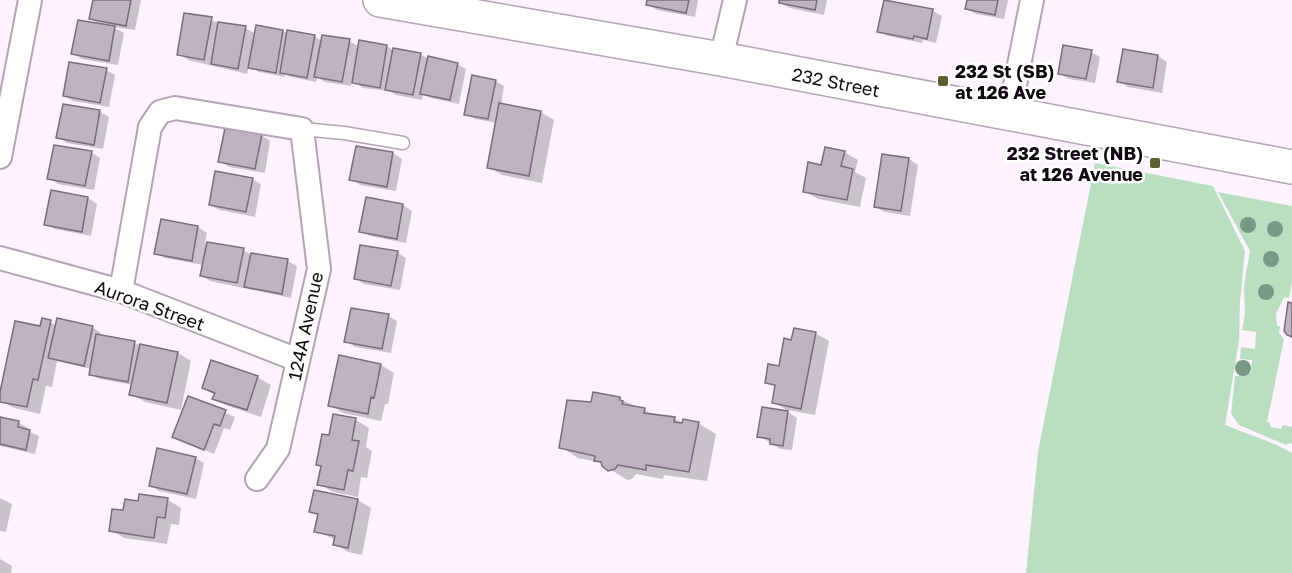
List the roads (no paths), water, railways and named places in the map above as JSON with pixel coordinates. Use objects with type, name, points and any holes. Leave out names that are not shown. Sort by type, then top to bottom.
[{"type":"main road","name":"232 Street","points":[[380,0],[721,59],[1292,167]]},
{"type":"street","points":[[0,157],[30,0]]},
{"type":"street","points":[[721,59],[735,0]]},
{"type":"street","points":[[1009,115],[1032,0]]},
{"type":"street","points":[[120,291],[150,127],[160,112],[175,108],[302,129]]},
{"type":"street","name":"124A Avenue","points":[[257,479],[279,449],[319,269],[302,129]]},
{"type":"street","name":"Aurora Street","points":[[0,258],[120,291],[298,360]]},
{"type":"lane","points":[[302,129],[344,133],[403,143]]},
{"type":"place","name":"232 St (SB) at 126 Ave","points":[[943,81]]},
{"type":"place","name":"232 Street (NB) at 126 Avenue","points":[[1155,163]]}]
